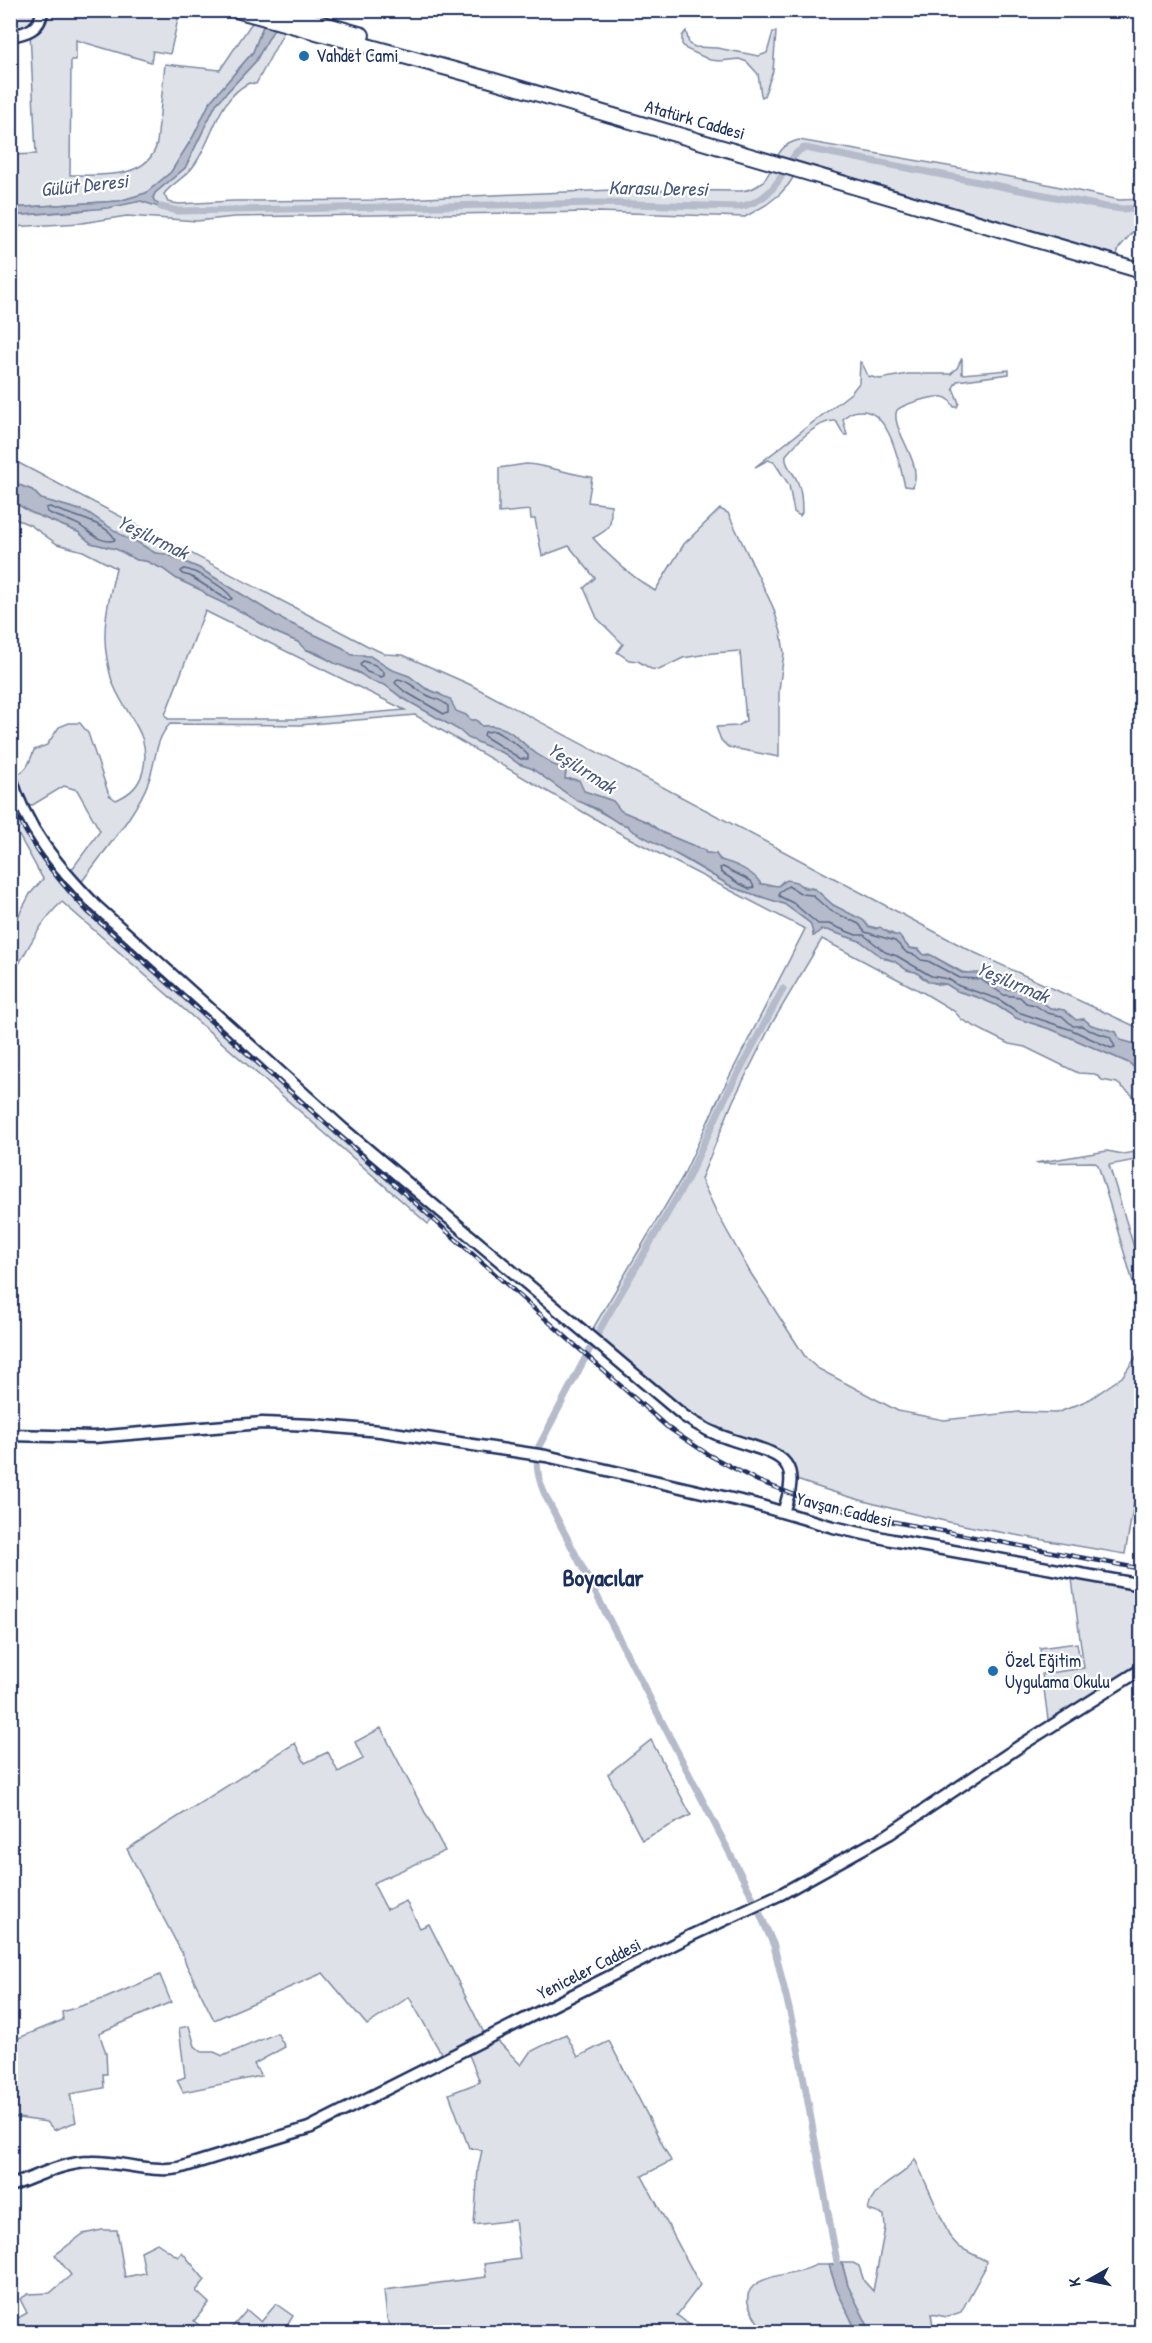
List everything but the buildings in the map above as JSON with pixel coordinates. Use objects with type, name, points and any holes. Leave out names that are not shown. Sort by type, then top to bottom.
[{"type":"highway","name":"Atatürk Caddesi","points":[[236,10],[259,16],[280,15],[449,68],[1142,262]]},
{"type":"highway","name":"Atatürk Caddesi","points":[[800,166],[1142,271]]},
{"type":"street","points":[[10,36],[33,29],[40,21],[42,10]]},
{"type":"street","points":[[10,774],[20,800],[44,846],[60,869],[96,906],[342,1128],[480,1246],[602,1345],[665,1401],[697,1424],[718,1435],[768,1451],[782,1461],[789,1469],[792,1484],[783,1512]]},
{"type":"street","name":"Yavşan Caddesi","points":[[10,1435],[94,1437],[262,1423],[380,1431],[537,1454],[892,1540],[1142,1585]]},
{"type":"street","name":"Yeniceler Caddesi","points":[[10,2186],[64,2166],[82,2163],[100,2162],[162,2170],[179,2168],[298,2132],[467,2050],[692,1935],[756,1906],[889,1834],[1023,1744],[1142,1669]]},
{"type":"shaded area","points":[[11,11],[180,11],[170,54],[153,51],[151,62],[76,40],[76,60],[71,60],[70,175],[108,175],[121,173],[144,164],[152,155],[157,143],[165,64],[220,70],[253,21],[264,24],[253,52],[210,102],[193,137],[171,172],[146,193],[119,201],[11,208],[11,155],[36,154],[30,32],[11,36]]},
{"type":"shaded area","points":[[275,27],[285,30],[256,84],[249,83],[230,99],[217,119],[195,164],[164,194],[168,202],[179,204],[233,201],[379,200],[613,190],[741,191],[754,188],[762,182],[781,150],[788,144],[799,140],[1033,181],[1119,200],[1142,199],[1141,222],[1119,248],[1117,255],[802,163],[780,194],[745,217],[599,212],[234,217],[197,221],[127,216],[82,223],[11,227],[10,216],[79,211],[141,201],[164,208],[155,202],[153,198],[155,193],[185,168],[216,104],[255,62]]},
{"type":"shaded area","points":[[686,31],[689,44],[695,47],[717,48],[759,56],[767,53],[773,32],[776,32],[773,71],[764,96],[761,95],[758,74],[747,62],[739,59],[710,60],[686,49],[682,44],[682,36]]},
{"type":"shaded area","points":[[962,358],[962,374],[1009,370],[1009,374],[957,381],[953,388],[959,403],[957,407],[954,407],[947,398],[933,397],[919,400],[897,410],[898,426],[914,467],[913,487],[905,486],[896,452],[886,428],[870,413],[860,411],[850,413],[843,419],[847,435],[844,435],[836,421],[829,421],[808,433],[786,455],[788,466],[797,479],[800,490],[802,513],[800,516],[794,512],[789,485],[774,462],[768,460],[755,467],[851,393],[859,383],[860,362],[868,376],[880,379],[908,374],[951,374]]},
{"type":"shaded area","points":[[11,459],[368,646],[385,654],[403,655],[469,684],[971,951],[1141,1029],[1141,1046],[1120,1040],[1116,1032],[1091,1025],[1084,1019],[1076,1020],[1064,1010],[1050,1008],[1037,998],[1030,999],[1020,990],[1007,990],[1003,985],[962,972],[929,954],[924,955],[919,949],[909,948],[896,936],[868,926],[864,921],[833,905],[815,889],[783,881],[778,886],[761,884],[751,875],[725,862],[716,854],[706,853],[704,850],[663,833],[647,822],[621,811],[610,800],[584,791],[574,779],[565,779],[566,770],[546,761],[505,729],[482,726],[476,720],[471,720],[456,712],[440,694],[425,688],[409,676],[395,672],[364,655],[352,655],[343,648],[285,621],[199,568],[171,556],[155,553],[137,542],[126,539],[87,512],[41,499],[32,490],[11,482]]},
{"type":"shaded area","points":[[526,464],[592,477],[588,502],[611,505],[609,526],[593,538],[622,567],[655,591],[684,544],[720,509],[728,513],[773,607],[781,632],[784,653],[779,690],[779,757],[728,747],[721,740],[716,727],[738,726],[746,721],[740,651],[683,658],[659,670],[651,669],[638,661],[629,660],[617,652],[623,644],[597,618],[584,588],[595,578],[569,546],[542,556],[535,519],[531,519],[530,510],[499,513],[499,468]]},
{"type":"shaded area","points":[[11,500],[30,512],[78,532],[91,543],[116,549],[137,560],[146,561],[163,569],[208,596],[298,642],[305,649],[385,685],[468,737],[531,768],[571,796],[628,826],[734,888],[784,904],[810,923],[813,936],[821,930],[827,930],[860,941],[886,959],[916,972],[923,978],[939,985],[946,984],[960,992],[996,1005],[1016,1018],[1053,1030],[1129,1063],[1139,1077],[1141,1107],[1131,1094],[1117,1083],[1102,1080],[1095,1074],[1078,1073],[1025,1047],[1009,1044],[962,1020],[954,1011],[924,993],[822,939],[771,1025],[733,1101],[701,1179],[750,1272],[806,1358],[817,1368],[898,1411],[944,1420],[1019,1412],[1056,1413],[1090,1399],[1122,1377],[1141,1350],[1141,1463],[1125,1554],[956,1524],[873,1504],[791,1478],[786,1465],[708,1430],[589,1335],[683,1176],[720,1095],[805,929],[623,835],[415,715],[300,725],[170,724],[161,736],[144,793],[117,835],[78,887],[440,1212],[428,1224],[62,902],[40,928],[11,977],[11,930],[30,894],[43,879],[11,821],[10,774],[12,776],[24,770],[34,750],[47,745],[59,727],[69,723],[80,723],[88,733],[109,795],[116,800],[130,792],[136,785],[143,771],[145,758],[144,746],[137,726],[114,686],[105,648],[108,602],[116,568],[83,551],[57,544],[30,525],[11,517]],"holes":[[[205,611],[405,710],[299,719],[168,719],[165,715]],[[64,786],[77,790],[100,831],[67,876],[24,810]]]},
{"type":"shaded area","points":[[1107,1151],[1123,1154],[1141,1151],[1141,1159],[1109,1165],[1141,1270],[1141,1309],[1098,1165],[1094,1162],[1035,1163]]},
{"type":"shaded area","points":[[1071,1572],[1141,1585],[1141,1669],[1049,1727],[1042,1674],[1084,1668]]},
{"type":"shaded area","points":[[1077,1643],[1080,1661],[1042,1666],[1040,1648]]},
{"type":"shaded area","points":[[381,1728],[445,1851],[373,1883],[387,1910],[406,1901],[420,1928],[429,1924],[487,2039],[493,2036],[521,2065],[530,2052],[566,2034],[578,2057],[609,2041],[671,2161],[642,2176],[700,2285],[677,2315],[699,2332],[394,2332],[387,2319],[384,2290],[486,2277],[484,2264],[520,2259],[515,2220],[474,2225],[478,2169],[482,2150],[469,2148],[449,2094],[480,2082],[467,2050],[445,2060],[409,1997],[367,2025],[323,1973],[214,2020],[184,1957],[127,1849],[295,1743],[305,1763],[328,1752],[338,1772],[363,1759],[355,1742]]},
{"type":"shaded area","points":[[651,1740],[691,1815],[642,1840],[608,1774]]},
{"type":"shaded area","points":[[160,1975],[171,2002],[99,2033],[106,2053],[107,2074],[103,2074],[104,2088],[70,2094],[76,2122],[54,2130],[47,2122],[11,2117],[11,2041],[63,2020],[62,2012],[106,1998]]},
{"type":"shaded area","points":[[189,2026],[195,2046],[202,2052],[214,2052],[223,2056],[277,2033],[285,2047],[254,2064],[261,2076],[183,2092],[177,2080],[185,2077],[179,2028]]},
{"type":"shaded area","points":[[915,2159],[950,2237],[959,2247],[986,2261],[985,2268],[961,2312],[947,2317],[931,2314],[934,2332],[871,2332],[848,2286],[842,2263],[853,2263],[859,2266],[864,2281],[873,2291],[885,2228],[884,2215],[868,2210],[876,2194],[910,2166]]},
{"type":"shaded area","points":[[117,2230],[125,2277],[145,2273],[141,2251],[157,2243],[178,2257],[182,2252],[205,2280],[196,2291],[209,2303],[194,2321],[208,2332],[11,2332],[11,2322],[27,2313],[20,2299],[28,2294],[50,2293],[71,2275],[55,2255],[83,2234]]},
{"type":"shaded area","points":[[815,2265],[829,2265],[837,2290],[857,2332],[764,2332],[748,2303],[749,2293],[754,2286],[774,2276],[808,2269]]},
{"type":"shaded area","points":[[276,2304],[293,2316],[285,2329],[289,2332],[228,2332],[247,2310],[261,2322]]},
{"type":"water","points":[[264,24],[275,27],[255,62],[216,104],[185,168],[155,193],[153,198],[155,202],[167,210],[141,201],[108,208],[11,216],[11,208],[119,201],[146,193],[171,172],[193,137],[210,102],[253,52]]},
{"type":"water","points":[[11,482],[32,490],[41,499],[87,512],[126,538],[155,553],[166,554],[199,568],[285,621],[343,648],[352,655],[370,656],[390,669],[409,676],[425,688],[450,699],[456,711],[471,720],[476,720],[482,726],[505,729],[550,763],[566,770],[565,779],[579,780],[584,791],[613,801],[621,811],[647,822],[663,833],[704,850],[706,853],[716,854],[720,860],[749,872],[761,884],[778,886],[787,880],[796,882],[804,888],[815,889],[833,905],[863,920],[868,926],[876,929],[880,927],[890,934],[899,936],[909,948],[919,950],[924,955],[931,955],[962,973],[982,973],[996,984],[1002,984],[1007,990],[1019,990],[1030,998],[1037,998],[1050,1008],[1064,1010],[1076,1020],[1084,1019],[1091,1025],[1116,1032],[1120,1040],[1140,1045],[1141,1079],[1129,1063],[1053,1030],[1016,1018],[996,1005],[957,991],[946,984],[929,982],[916,972],[907,970],[894,961],[882,957],[860,941],[827,930],[821,930],[814,936],[810,923],[784,904],[734,888],[631,830],[628,826],[576,800],[531,768],[468,738],[459,730],[401,697],[385,685],[371,681],[358,672],[305,649],[298,642],[208,596],[163,569],[146,561],[137,560],[116,549],[91,543],[78,532],[30,512],[11,500]]},
{"type":"water","points":[[842,2263],[848,2286],[871,2332],[857,2332],[837,2290],[829,2265]]},
{"type":"waterway","name":"Karasu Deresi","points":[[161,207],[178,211],[601,203],[737,207],[753,203],[765,196],[782,176],[793,158],[805,148],[1106,207],[1142,208]]},
{"type":"waterway","points":[[783,989],[725,1098],[687,1180],[604,1322],[539,1446],[537,1466],[546,1497],[754,1900],[774,1946],[797,2042],[839,2273]]},
{"type":"railway","points":[[10,798],[25,830],[43,859],[88,912],[667,1427],[709,1455],[758,1481],[816,1503],[874,1518],[1142,1569]]},
{"type":"place","name":"Vahdet Cami","points":[[304,56]]},
{"type":"place","name":"Özel Eğitim Uygulama Okulu","points":[[993,1671]]},
{"type":"district","name":"Boyacılar","points":[[603,1578]]},
{"type":"water label","name":"Gülüt Deresi","points":[[84,185]]},
{"type":"water label","name":"Yeşilırmak","points":[[153,537]]},
{"type":"water label","name":"Yeşilırmak","points":[[582,768]]},
{"type":"water label","name":"Yeşilırmak","points":[[1013,982]]}]
